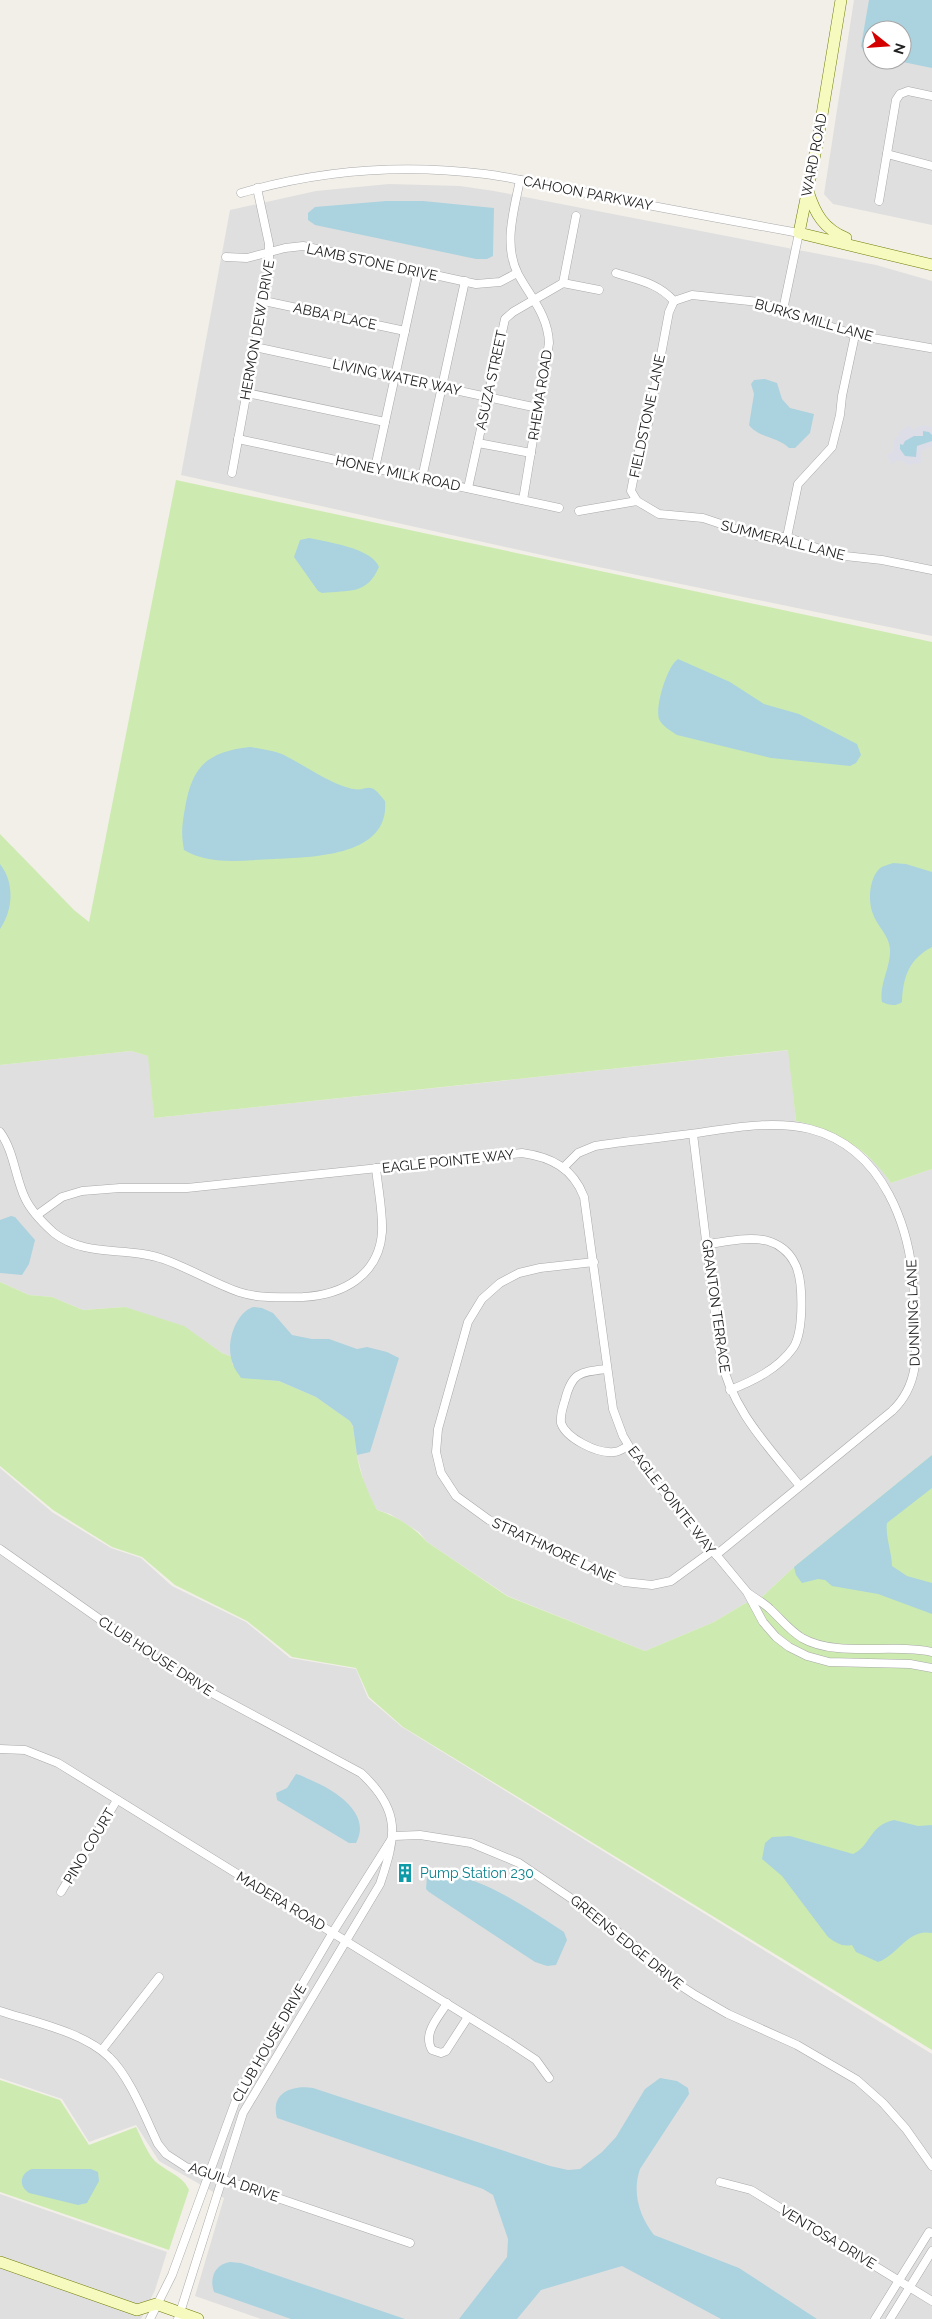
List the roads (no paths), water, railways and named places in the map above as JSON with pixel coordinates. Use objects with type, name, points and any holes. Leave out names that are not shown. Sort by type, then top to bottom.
[{"type":"street","name":"WARD ROAD","points":[[783,310],[808,189],[841,0]]},
{"type":"street","points":[[879,201],[896,100],[900,94],[908,91],[932,96]]},
{"type":"street","points":[[887,154],[932,166]]},
{"type":"street","name":"CAHOON PARKWAY","points":[[241,193],[317,176],[384,169],[456,171],[520,180],[798,233],[932,265]]},
{"type":"street","name":"RHEMA ROAD","points":[[520,180],[511,235],[511,250],[518,273],[546,321],[548,332],[548,354],[523,500]]},
{"type":"street","name":"HERMON DEW DRIVE","points":[[232,472],[264,301],[270,251],[257,188]]},
{"type":"street","points":[[808,189],[816,213],[825,226],[834,233],[871,249]]},
{"type":"street","points":[[576,216],[567,272],[563,283],[599,290]]},
{"type":"street","name":"LAMB STONE DRIVE","points":[[226,258],[247,258],[294,246],[313,247],[465,282],[492,284],[518,273]]},
{"type":"street","points":[[375,468],[418,271]]},
{"type":"street","points":[[616,273],[655,285],[665,291],[674,301]]},
{"type":"street","points":[[422,478],[465,282]]},
{"type":"street","name":"ASUZA STREET","points":[[468,488],[505,320],[513,312],[535,301],[563,283]]},
{"type":"street","name":"BURKS MILL LANE","points":[[674,301],[692,296],[759,302],[855,335],[930,348]]},
{"type":"street","name":"ABBA PLACE","points":[[264,301],[405,331]]},
{"type":"street","name":"FIELDSTONE LANE","points":[[637,501],[631,491],[640,445],[648,424],[670,308],[674,301]]},
{"type":"street","points":[[786,537],[798,484],[832,447],[855,335]]},
{"type":"street","name":"LIVING WATER WAY","points":[[256,347],[538,408]]},
{"type":"street","points":[[247,393],[385,422]]},
{"type":"street","name":"HONEY MILK ROAD","points":[[238,439],[559,508]]},
{"type":"street","points":[[478,443],[531,453]]},
{"type":"street","points":[[579,511],[637,501]]},
{"type":"street","name":"SUMMERALL LANE","points":[[637,501],[654,513],[703,518],[757,536],[786,537],[836,555],[882,560],[932,570]]},
{"type":"street","name":"DUNNING LANE","points":[[564,1167],[578,1153],[595,1146],[776,1126],[811,1129],[830,1137],[854,1151],[876,1174],[888,1191],[905,1232],[914,1283],[916,1362],[911,1385],[903,1400],[892,1411],[714,1553]]},
{"type":"street","points":[[0,1132],[7,1142],[26,1200],[37,1215],[56,1234],[77,1245],[162,1258],[240,1292],[268,1297],[321,1296],[334,1293],[358,1280],[372,1264],[377,1254],[382,1231],[376,1168]]},
{"type":"street","name":"GRANTON TERRACE","points":[[693,1134],[720,1355],[730,1390],[747,1422],[799,1485]]},
{"type":"street","name":"EAGLE POINTE WAY","points":[[37,1215],[62,1197],[82,1191],[120,1188],[187,1188],[522,1153],[549,1159],[564,1167],[576,1180],[584,1197],[615,1418],[628,1446],[636,1458],[747,1592],[763,1622],[776,1637],[807,1656],[829,1662],[910,1664],[932,1668]]},
{"type":"street","points":[[707,1244],[755,1240],[768,1241],[786,1251],[794,1261],[798,1273],[800,1328],[796,1344],[782,1360],[764,1374],[730,1390]]},
{"type":"street","name":"STRATHMORE LANE","points":[[594,1262],[540,1268],[519,1273],[500,1282],[482,1299],[468,1322],[438,1429],[436,1452],[441,1473],[456,1496],[489,1520],[624,1582],[652,1585],[671,1581],[714,1553]]},
{"type":"street","points":[[607,1369],[580,1373],[571,1381],[560,1416],[561,1422],[572,1438],[607,1452],[617,1452],[628,1446]]},
{"type":"street","name":"CLUB HOUSE DRIVE","points":[[0,1549],[149,1654],[197,1685],[361,1774],[373,1785],[390,1813],[394,1836],[380,1884],[243,2112],[179,2316]]},
{"type":"street","name":"EAGLE POINTE WAY","points":[[747,1592],[770,1609],[789,1629],[817,1644],[835,1647],[917,1649],[932,1652]]},
{"type":"street","name":"MADERA ROAD","points":[[0,1749],[25,1750],[47,1757],[533,2057],[549,2078]]},
{"type":"street","name":"PINO COURT","points":[[61,1892],[117,1800]]},
{"type":"street","name":"GREENS EDGE DRIVE","points":[[394,1836],[420,1835],[471,1843],[519,1863],[606,1922],[636,1947],[663,1974],[695,1996],[728,2014],[813,2053],[857,2080],[883,2103],[906,2129],[932,2166]]},
{"type":"street","name":"CLUB HOUSE DRIVE","points":[[150,2319],[172,2275],[207,2174],[239,2092],[333,1932],[394,1836]]},
{"type":"street","points":[[102,2050],[160,1977]]},
{"type":"street","points":[[447,2003],[431,2029],[428,2038],[432,2050],[441,2053],[446,2051],[468,2017]]},
{"type":"street","name":"AGUILA DRIVE","points":[[0,2011],[88,2041],[102,2050],[117,2066],[166,2154],[186,2167],[410,2243]]},
{"type":"street","name":"VENTOSA DRIVE","points":[[720,2182],[751,2190],[932,2300]]},
{"type":"street","points":[[875,2319],[929,2232],[932,2233]]},
{"type":"street","points":[[890,2319],[932,2251]]},
{"type":"street","points":[[0,2262],[140,2314],[156,2304],[179,2316],[198,2319]]},
{"type":"water","points":[[869,0],[932,0],[932,68],[912,64],[912,20],[866,20]]},
{"type":"water","points":[[386,201],[423,201],[494,208],[493,256],[487,259],[476,259],[315,225],[308,220],[308,213],[315,207]]},
{"type":"water","points":[[765,379],[777,383],[782,399],[790,408],[814,414],[810,433],[795,448],[789,448],[779,441],[757,432],[749,425],[754,394],[751,384],[754,380]]},
{"type":"water","points":[[923,431],[929,432],[932,435],[932,441],[917,446],[916,457],[905,456],[900,449],[900,444],[903,445],[905,441],[914,436],[923,436]]},
{"type":"water","points":[[309,538],[359,551],[375,560],[379,567],[374,576],[363,587],[349,591],[322,593],[318,591],[294,557],[300,540]]},
{"type":"water","points":[[678,659],[730,682],[764,704],[799,714],[857,744],[861,755],[856,763],[850,766],[771,758],[677,735],[662,724],[658,713],[660,696],[666,678]]},
{"type":"water","points":[[250,747],[284,755],[340,785],[356,789],[371,788],[375,790],[385,801],[383,819],[375,833],[362,843],[345,850],[327,855],[308,857],[228,861],[205,858],[184,850],[182,834],[184,814],[192,781],[197,772],[212,757],[235,749]]},
{"type":"water","points":[[893,863],[906,864],[932,872],[932,947],[913,963],[906,977],[902,1002],[897,1005],[882,1002],[883,982],[889,962],[890,949],[871,909],[870,897],[873,879],[880,868]]},
{"type":"water","points":[[0,864],[8,879],[10,905],[8,914],[0,929]]},
{"type":"water","points":[[11,1216],[15,1217],[35,1240],[29,1264],[22,1275],[0,1273],[0,1220]]},
{"type":"water","points":[[253,1307],[262,1308],[273,1313],[292,1335],[312,1339],[329,1339],[357,1349],[367,1347],[387,1352],[399,1358],[370,1452],[357,1455],[353,1426],[350,1421],[316,1397],[279,1381],[241,1378],[234,1368],[231,1357],[231,1340],[236,1323],[246,1311]]},
{"type":"water","points":[[932,1455],[932,1488],[887,1523],[887,1528],[892,1566],[907,1576],[932,1583],[932,1614],[878,1594],[832,1586],[825,1580],[818,1579],[802,1583],[796,1575],[794,1567]]},
{"type":"water","points":[[296,1774],[322,1785],[341,1797],[349,1805],[359,1822],[360,1832],[356,1843],[349,1843],[277,1800],[276,1793],[287,1788]]},
{"type":"water","points":[[894,1820],[918,1826],[932,1825],[932,1933],[916,1934],[892,1954],[878,1962],[856,1952],[852,1945],[839,1944],[828,1937],[782,1876],[762,1859],[765,1843],[772,1837],[790,1836],[853,1854],[864,1846],[879,1827]]},
{"type":"water","points":[[438,1871],[472,1880],[488,1887],[519,1903],[564,1932],[567,1940],[556,1965],[547,1966],[535,1962],[429,1892],[426,1889],[427,1876]]},
{"type":"water","points":[[660,2078],[677,2081],[688,2088],[689,2094],[640,2169],[637,2186],[638,2203],[649,2228],[654,2235],[739,2268],[817,2319],[721,2319],[622,2266],[541,2290],[517,2319],[459,2319],[507,2257],[508,2239],[493,2195],[483,2189],[277,2118],[276,2109],[280,2096],[285,2092],[305,2087],[313,2088],[550,2166],[568,2170],[580,2169],[602,2152],[616,2137],[645,2089]]},
{"type":"water","points":[[32,2169],[91,2169],[98,2172],[99,2181],[87,2203],[78,2205],[29,2193],[25,2190],[22,2183],[23,2177],[25,2173]]},
{"type":"water","points":[[230,2262],[241,2263],[405,2319],[291,2319],[214,2292],[212,2282],[214,2273],[220,2266]]},
{"type":"place","name":"Pump Station 230","points":[[405,1873]]}]
